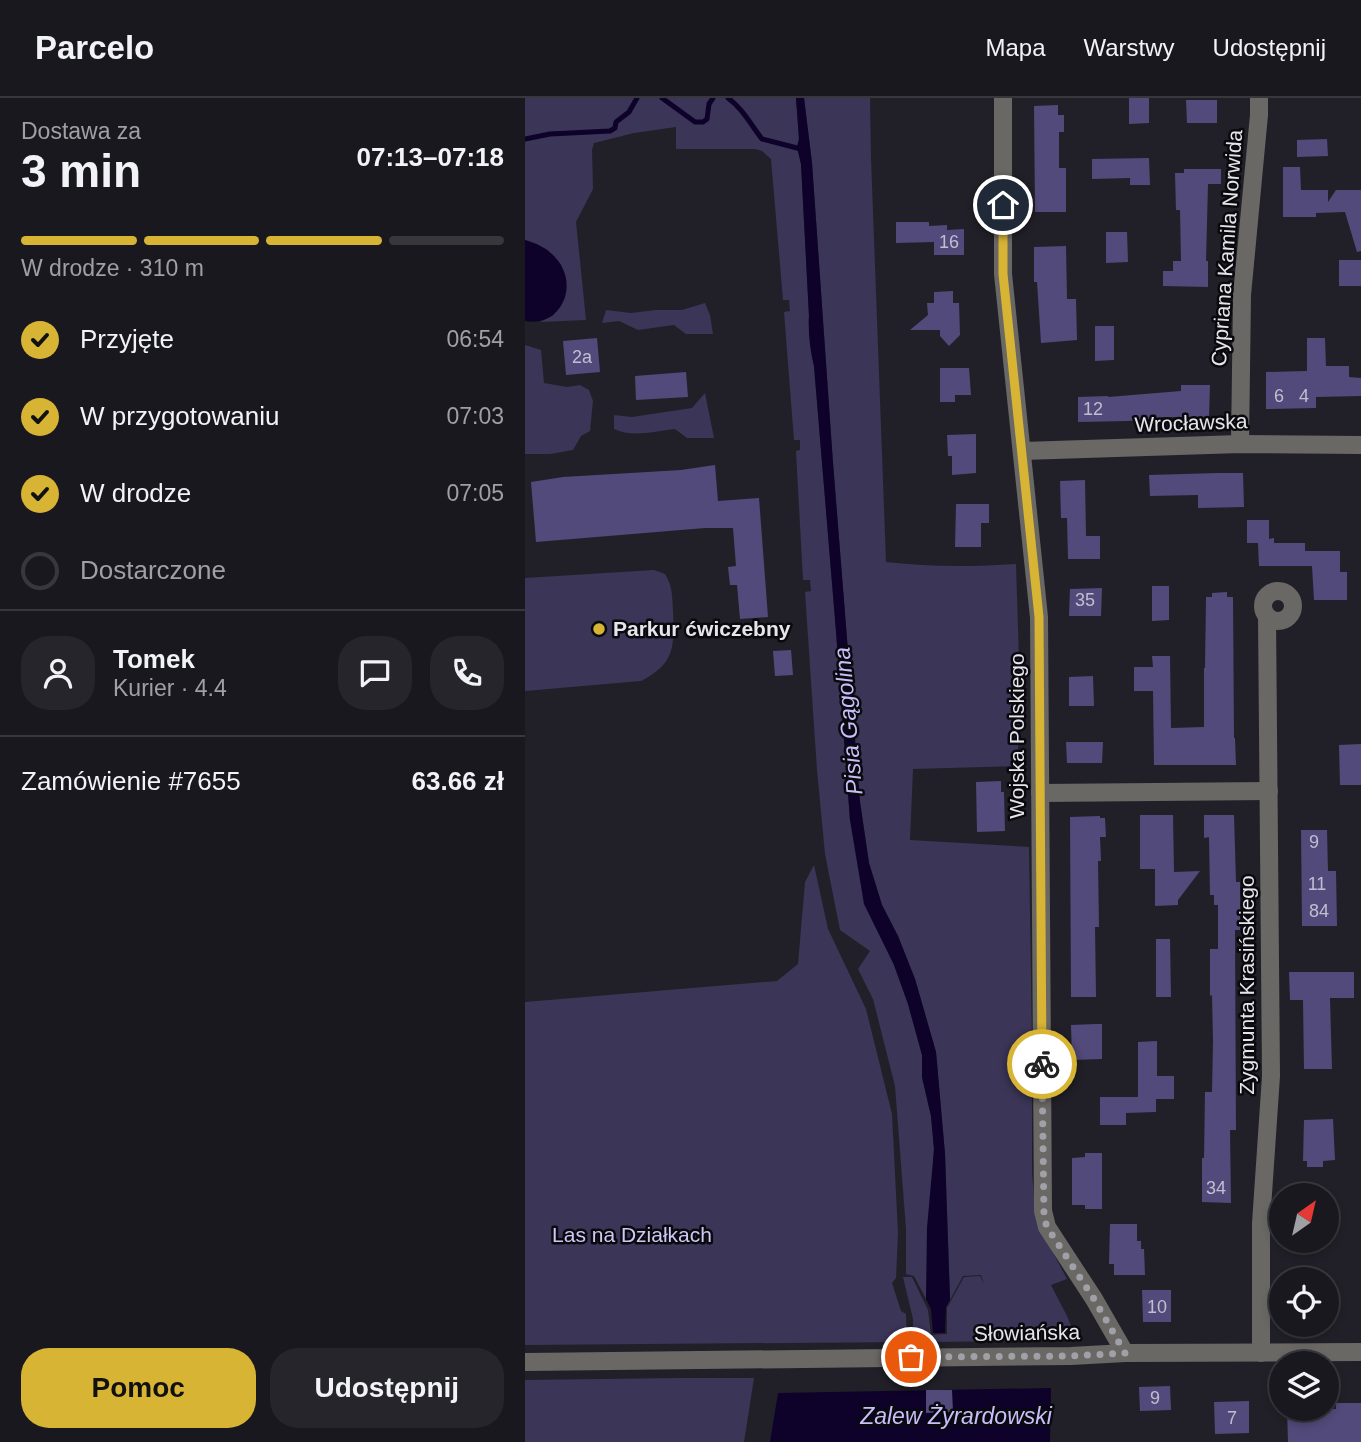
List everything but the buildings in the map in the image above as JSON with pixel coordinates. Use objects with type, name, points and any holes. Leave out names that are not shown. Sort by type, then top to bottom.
[{"type":"street","name":"Wojska Polskiego","points":[[1003,98],[1003,274],[1039,617],[1044,1218],[1125,1353]]},
{"type":"street","name":"Cypriana Kamila Norwida","points":[[1240,444],[1242,295],[1259,98]]},
{"type":"street","name":"Wrocławska","points":[[1023,452],[1240,444],[1361,445]]},
{"type":"street","name":"Zygmunta Krasińskiego","points":[[1261,1353],[1261,1223],[1271,1076],[1267,616]]},
{"type":"street","points":[[1040,793],[1269,791]]},
{"type":"street","name":"Słowiańska","points":[[525,1362],[1361,1352]]},
{"type":"green space","points":[[525,98],[796,98],[809,326],[850,820],[922,1055],[922,1077],[931,1116],[934,1149],[926,1299],[914,1276],[906,1274],[906,1229],[895,1086],[873,999],[858,969],[870,951],[840,930],[825,854],[805,592],[811,591],[810,580],[803,580],[796,451],[800,450],[800,440],[794,440],[784,312],[790,311],[789,300],[783,300],[771,159],[755,149],[676,149],[676,127],[634,133],[594,143],[593,189],[576,222],[586,320],[540,322],[554,315],[555,257],[546,249],[525,240]]},
{"type":"green space","points":[[804,98],[870,98],[886,562],[951,566],[1016,564],[1018,766],[913,769],[910,840],[1029,847],[1032,1172],[1036,1221],[1067,1279],[1051,1285],[1077,1341],[913,1342],[913,1319],[903,1277],[912,1277],[928,1310],[931,1335],[947,1334],[947,1308],[964,1277],[980,1276],[984,1284],[981,1275],[963,1276],[950,1300],[945,1154],[936,1052],[915,979],[882,905],[869,863],[860,802],[812,163]]},
{"type":"green space","points":[[705,303],[713,334],[686,334],[674,325],[638,330],[619,321],[602,323],[606,310],[631,313],[682,310]]},
{"type":"green space","points":[[525,345],[541,350],[544,383],[567,387],[580,385],[589,390],[593,401],[590,431],[581,436],[573,450],[525,454]]},
{"type":"green space","points":[[705,393],[714,438],[687,438],[675,429],[636,433],[614,429],[614,415],[632,417],[692,408]]},
{"type":"green space","name":"Parkur ćwiczebny","points":[[654,570],[665,574],[672,596],[673,644],[661,667],[641,681],[525,691],[525,578]]},
{"type":"green space","name":"Las na Działkach","points":[[814,865],[828,929],[866,1009],[892,1114],[898,1233],[896,1278],[892,1283],[901,1311],[906,1314],[907,1342],[525,1345],[525,1002],[777,981],[798,964],[805,882]]},
{"type":"green space","points":[[754,1378],[744,1442],[525,1442],[525,1380]]},
{"type":"water","name":"Pisia Gągolina","points":[[796,98],[804,98],[812,163],[860,802],[869,863],[882,905],[915,979],[936,1052],[945,1154],[950,1300],[946,1307],[945,1333],[933,1333],[931,1309],[926,1299],[927,1228],[934,1149],[931,1116],[922,1077],[922,1055],[894,965],[864,904],[850,820],[814,366],[809,335]]},
{"type":"water","points":[[525,240],[541,246],[558,260],[567,286],[561,306],[555,313],[536,321],[525,321]]},
{"type":"water","name":"Zalew Żyrardowski","points":[[1051,1388],[1050,1442],[770,1442],[778,1393]]},
{"type":"waterway","points":[[525,139],[550,134],[610,131],[615,128],[616,122],[629,112],[637,98]]},
{"type":"waterway","points":[[662,98],[695,122],[707,119],[709,104],[713,98]]},
{"type":"waterway","points":[[728,98],[762,139],[801,149]]},
{"type":"way so far","points":[[911,1357],[1125,1353],[1044,1218],[1042,1064]]},
{"type":"place","name":"Parkur ćwiczebny","points":[[599,629]]},
{"type":"route","points":[[1003,205],[1003,274],[1039,617],[1042,1064]]}]
